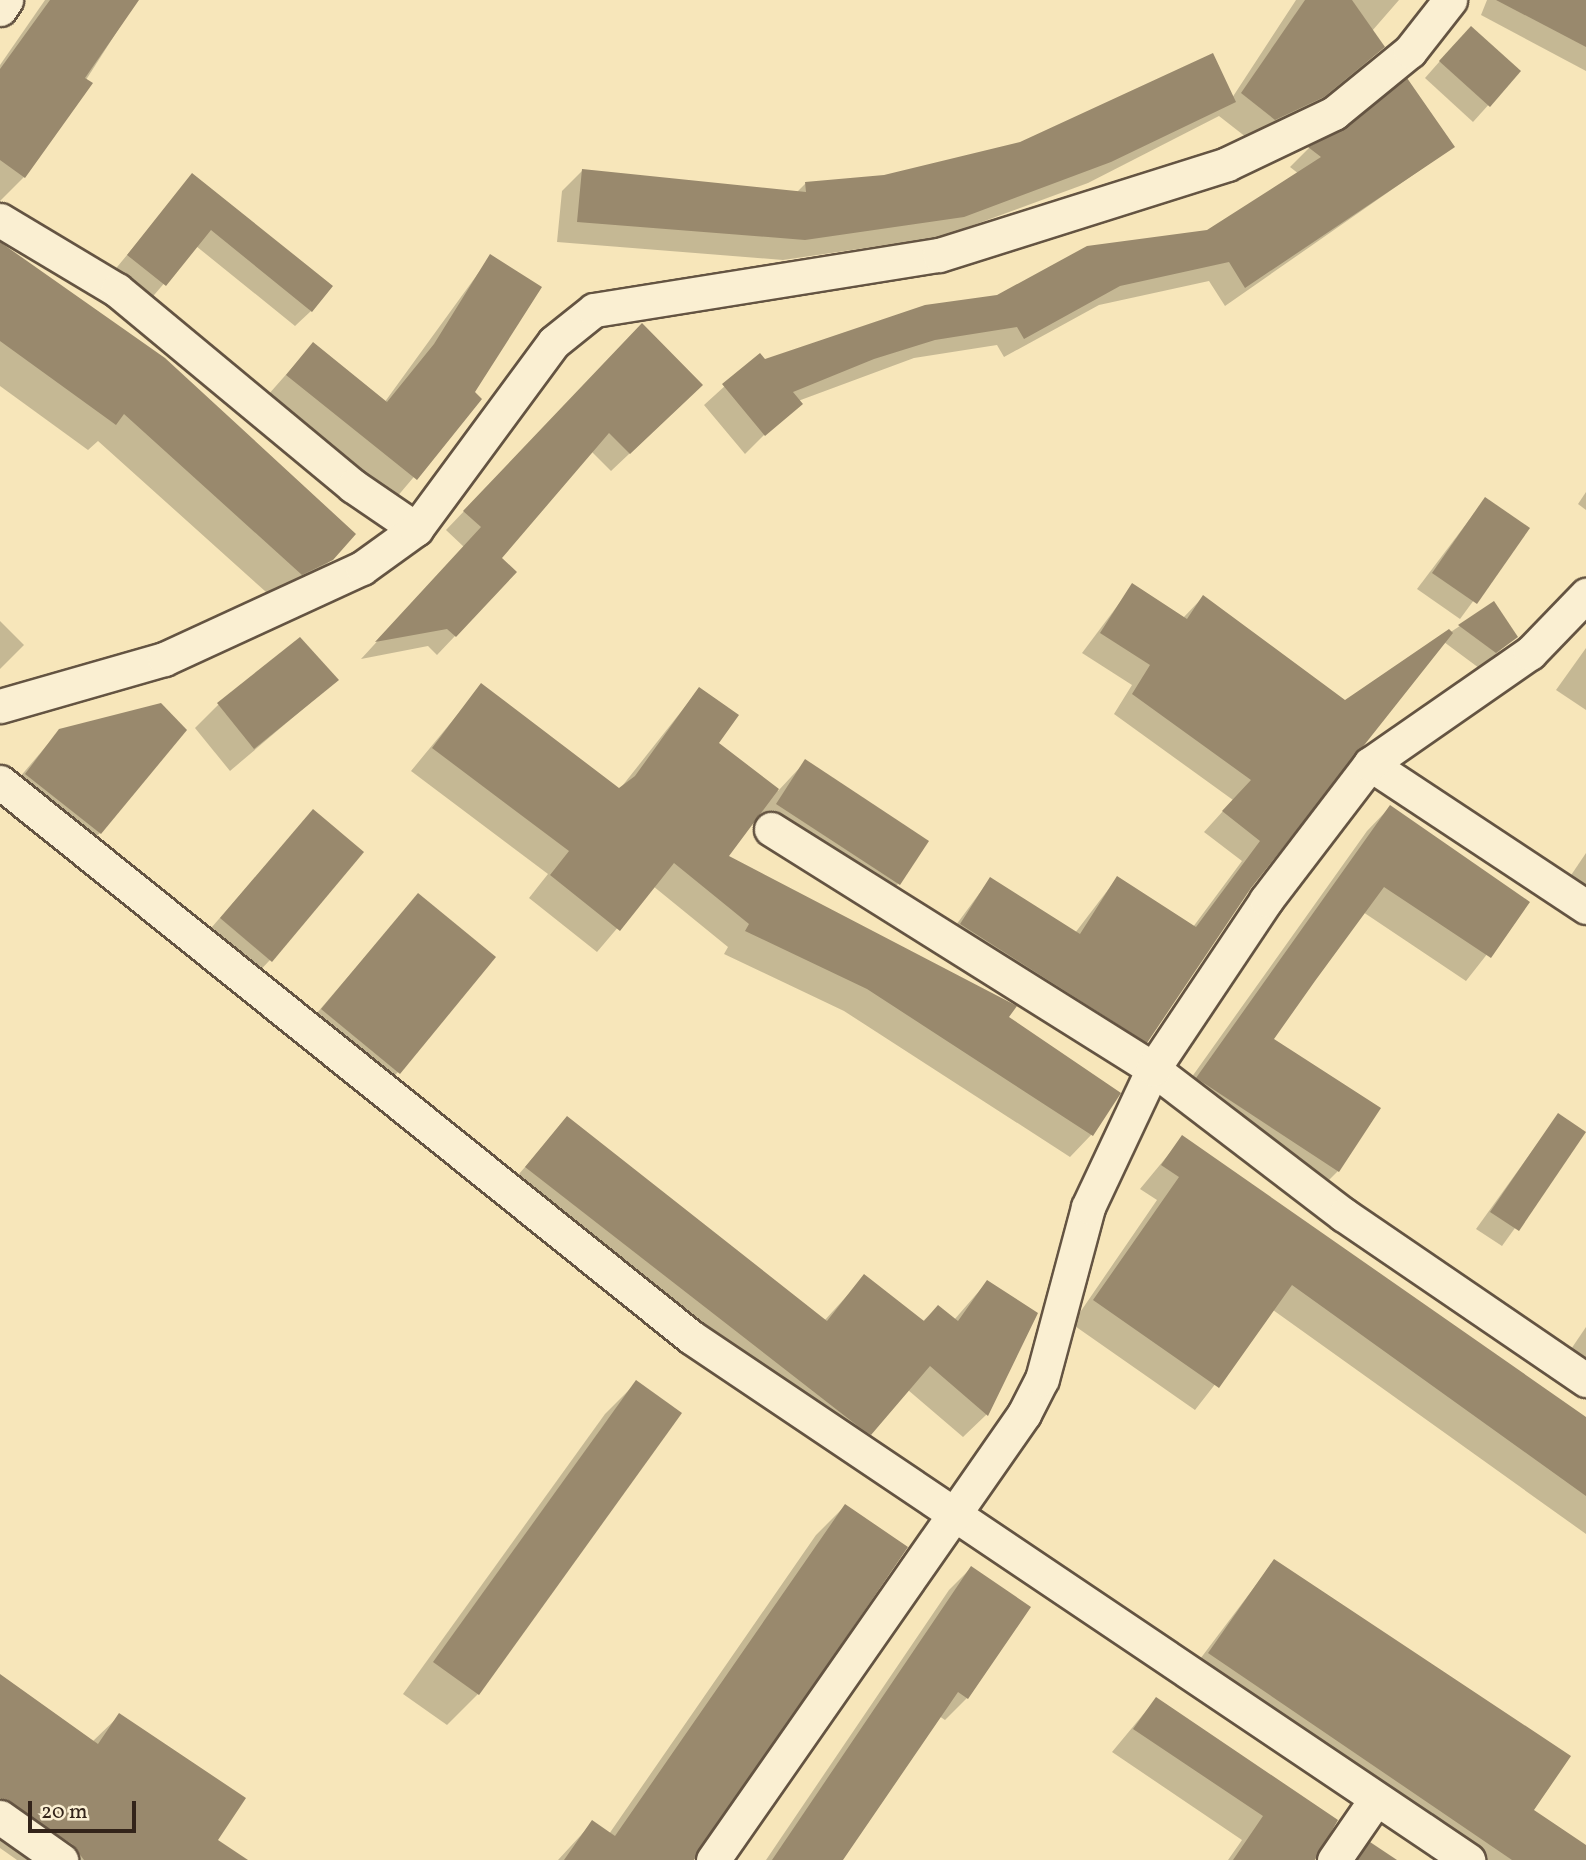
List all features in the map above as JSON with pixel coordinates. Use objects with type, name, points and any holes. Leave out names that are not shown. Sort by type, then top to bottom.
[{"type":"street","points":[[0,9],[6,0]]},
{"type":"street","points":[[0,706],[164,659],[362,568],[416,529],[554,342],[594,310],[939,255],[1227,164],[1334,113],[1410,51],[1450,0]]},
{"type":"street","points":[[0,220],[117,290],[353,486],[416,529]]},
{"type":"street","points":[[713,1860],[951,1518],[1042,1379],[1077,1233],[1153,1069],[1266,900],[1370,764],[1531,653],[1586,595]]},
{"type":"street","points":[[1370,764],[1586,907]]},
{"type":"street","points":[[0,782],[691,1337],[951,1518],[1468,1860]]},
{"type":"street","points":[[771,829],[1153,1069],[1344,1215],[1586,1380]]},
{"type":"street","points":[[1334,1860],[1376,1799]]},
{"type":"street","points":[[0,1817],[61,1860]]},
{"type":"building","points":[[50,0],[139,0],[85,78],[93,83],[25,178],[0,160],[0,69]]},
{"type":"building","points":[[1305,0],[1352,0],[1385,47],[1324,97],[1275,120],[1241,93]]},
{"type":"building","points":[[1496,0],[1586,0],[1586,47]]},
{"type":"building","points":[[1471,26],[1521,71],[1490,107],[1439,61]]},
{"type":"building","points":[[1213,53],[1236,102],[1111,162],[964,217],[805,240],[577,222],[582,169],[806,192],[805,182],[884,175],[1020,142]]},
{"type":"building","points":[[1407,78],[1455,147],[1245,288],[1229,262],[1120,286],[1024,339],[1017,327],[935,340],[874,359],[793,392],[803,404],[765,436],[722,384],[760,353],[765,359],[925,305],[997,295],[1087,246],[1207,230],[1321,157],[1308,147],[1346,128]]},
{"type":"building","points":[[192,173],[333,286],[312,312],[211,230],[166,286],[127,255]]},
{"type":"building","points":[[0,242],[165,358],[356,534],[333,560],[302,575],[124,414],[116,425],[0,341]]},
{"type":"building","points":[[490,254],[542,287],[475,392],[482,399],[417,480],[286,375],[313,342],[387,402],[434,344]]},
{"type":"building","points":[[642,323],[703,385],[630,454],[609,433],[502,558],[517,572],[456,637],[447,629],[375,642],[481,527],[463,511]]},
{"type":"building","points":[[1485,497],[1530,528],[1477,604],[1432,573]]},
{"type":"building","points":[[1132,583],[1187,619],[1203,595],[1345,700],[1449,629],[1453,633],[1251,888],[1147,1043],[960,924],[990,877],[1080,934],[1117,876],[1196,927],[1260,841],[1222,811],[1251,780],[1132,694],[1150,665],[1100,633]]},
{"type":"building","points":[[1494,601],[1518,637],[1496,653],[1458,625]]},
{"type":"building","points":[[300,637],[339,680],[254,749],[217,703]]},
{"type":"building","points":[[481,683],[619,788],[635,776],[699,687],[739,715],[719,743],[779,789],[729,856],[1017,1006],[1009,1017],[1121,1093],[1093,1136],[867,989],[745,931],[749,924],[674,863],[620,931],[550,875],[569,851],[432,748]]},
{"type":"building","points":[[161,703],[187,730],[101,834],[25,774],[59,729]]},
{"type":"building","points":[[805,759],[929,841],[900,885],[776,804]]},
{"type":"building","points":[[1390,805],[1530,902],[1491,958],[1384,887],[1315,981],[1274,1039],[1381,1108],[1339,1172],[1196,1078]]},
{"type":"building","points":[[313,809],[364,852],[272,962],[220,918]]},
{"type":"building","points":[[418,893],[496,957],[400,1074],[321,1009]]},
{"type":"building","points":[[1558,1113],[1586,1132],[1519,1231],[1490,1212]]},
{"type":"building","points":[[567,1116],[827,1321],[864,1274],[924,1321],[938,1305],[958,1321],[987,1280],[1038,1313],[988,1416],[930,1366],[871,1435],[859,1427],[525,1167]]},
{"type":"building","points":[[1182,1135],[1586,1417],[1586,1496],[1292,1285],[1219,1388],[1093,1300],[1179,1177],[1161,1165]]},
{"type":"building","points":[[636,1380],[682,1413],[479,1695],[433,1662]]},
{"type":"building","points":[[845,1504],[908,1547],[694,1860],[564,1860],[592,1820],[615,1836]]},
{"type":"building","points":[[1274,1559],[1571,1756],[1534,1810],[1586,1845],[1586,1860],[1512,1860],[1208,1653]]},
{"type":"building","points":[[971,1566],[1031,1607],[968,1699],[958,1692],[843,1860],[772,1860]]},
{"type":"building","points":[[0,1674],[98,1744],[119,1713],[246,1798],[218,1840],[248,1860],[84,1860],[72,1844],[0,1798]]},
{"type":"building","points":[[1156,1697],[1338,1820],[1315,1860],[1233,1860],[1263,1816],[1133,1729]]},
{"type":"building","points":[[1370,1842],[1397,1860],[1357,1860]]}]
